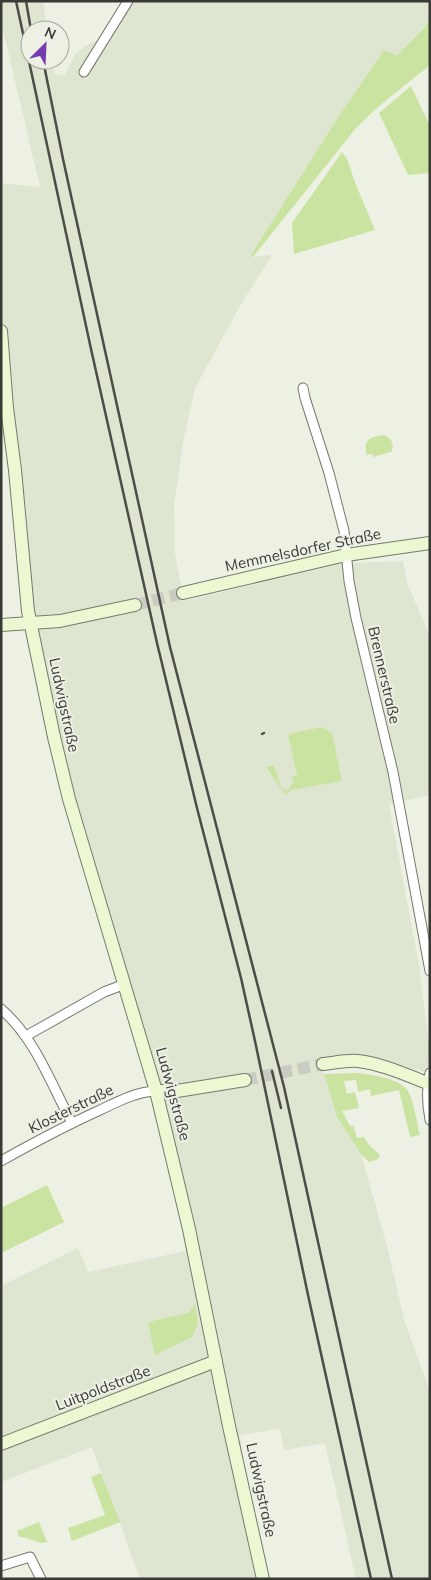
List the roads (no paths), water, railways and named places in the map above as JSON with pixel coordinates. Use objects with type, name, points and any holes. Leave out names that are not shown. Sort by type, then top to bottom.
[{"type":"street","points":[[84,72],[128,1]]},
{"type":"street","name":"Ludwigstraße","points":[[1,331],[7,408],[30,622],[54,737],[68,794],[156,1091],[189,1230],[263,1579]]},
{"type":"street","name":"Brennerstraße","points":[[303,388],[304,398],[329,474],[344,531],[349,581],[356,618],[393,772],[430,970]]},
{"type":"street","name":"Memmelsdorfer Straße","points":[[183,593],[346,555],[430,543]]},
{"type":"street","points":[[1,625],[60,621],[135,605]]},
{"type":"street","points":[[26,1036],[104,992],[125,984]]},
{"type":"street","points":[[1,1009],[26,1036],[72,1123]]},
{"type":"street","points":[[323,1064],[344,1061],[370,1063],[429,1080],[428,1107],[430,1120]]},
{"type":"street","points":[[156,1091],[177,1091],[245,1080]]},
{"type":"street","name":"Klosterstraße","points":[[1,1161],[72,1123],[136,1094],[156,1091]]},
{"type":"street","name":"Luitpoldstraße","points":[[1,1444],[216,1361]]},
{"type":"street","points":[[1,1566],[30,1557],[41,1579]]},
{"type":"tunnel","points":[[135,605],[183,593]]},
{"type":"tunnel","points":[[245,1080],[323,1064]]},
{"type":"railway","points":[[16,1],[157,643],[241,978],[308,1295],[371,1579]]},
{"type":"railway","points":[[26,1],[29,20]]},
{"type":"railway","points":[[45,70],[170,647],[284,1087],[392,1579]]},
{"type":"railway","points":[[272,1071],[281,1108]]}]
